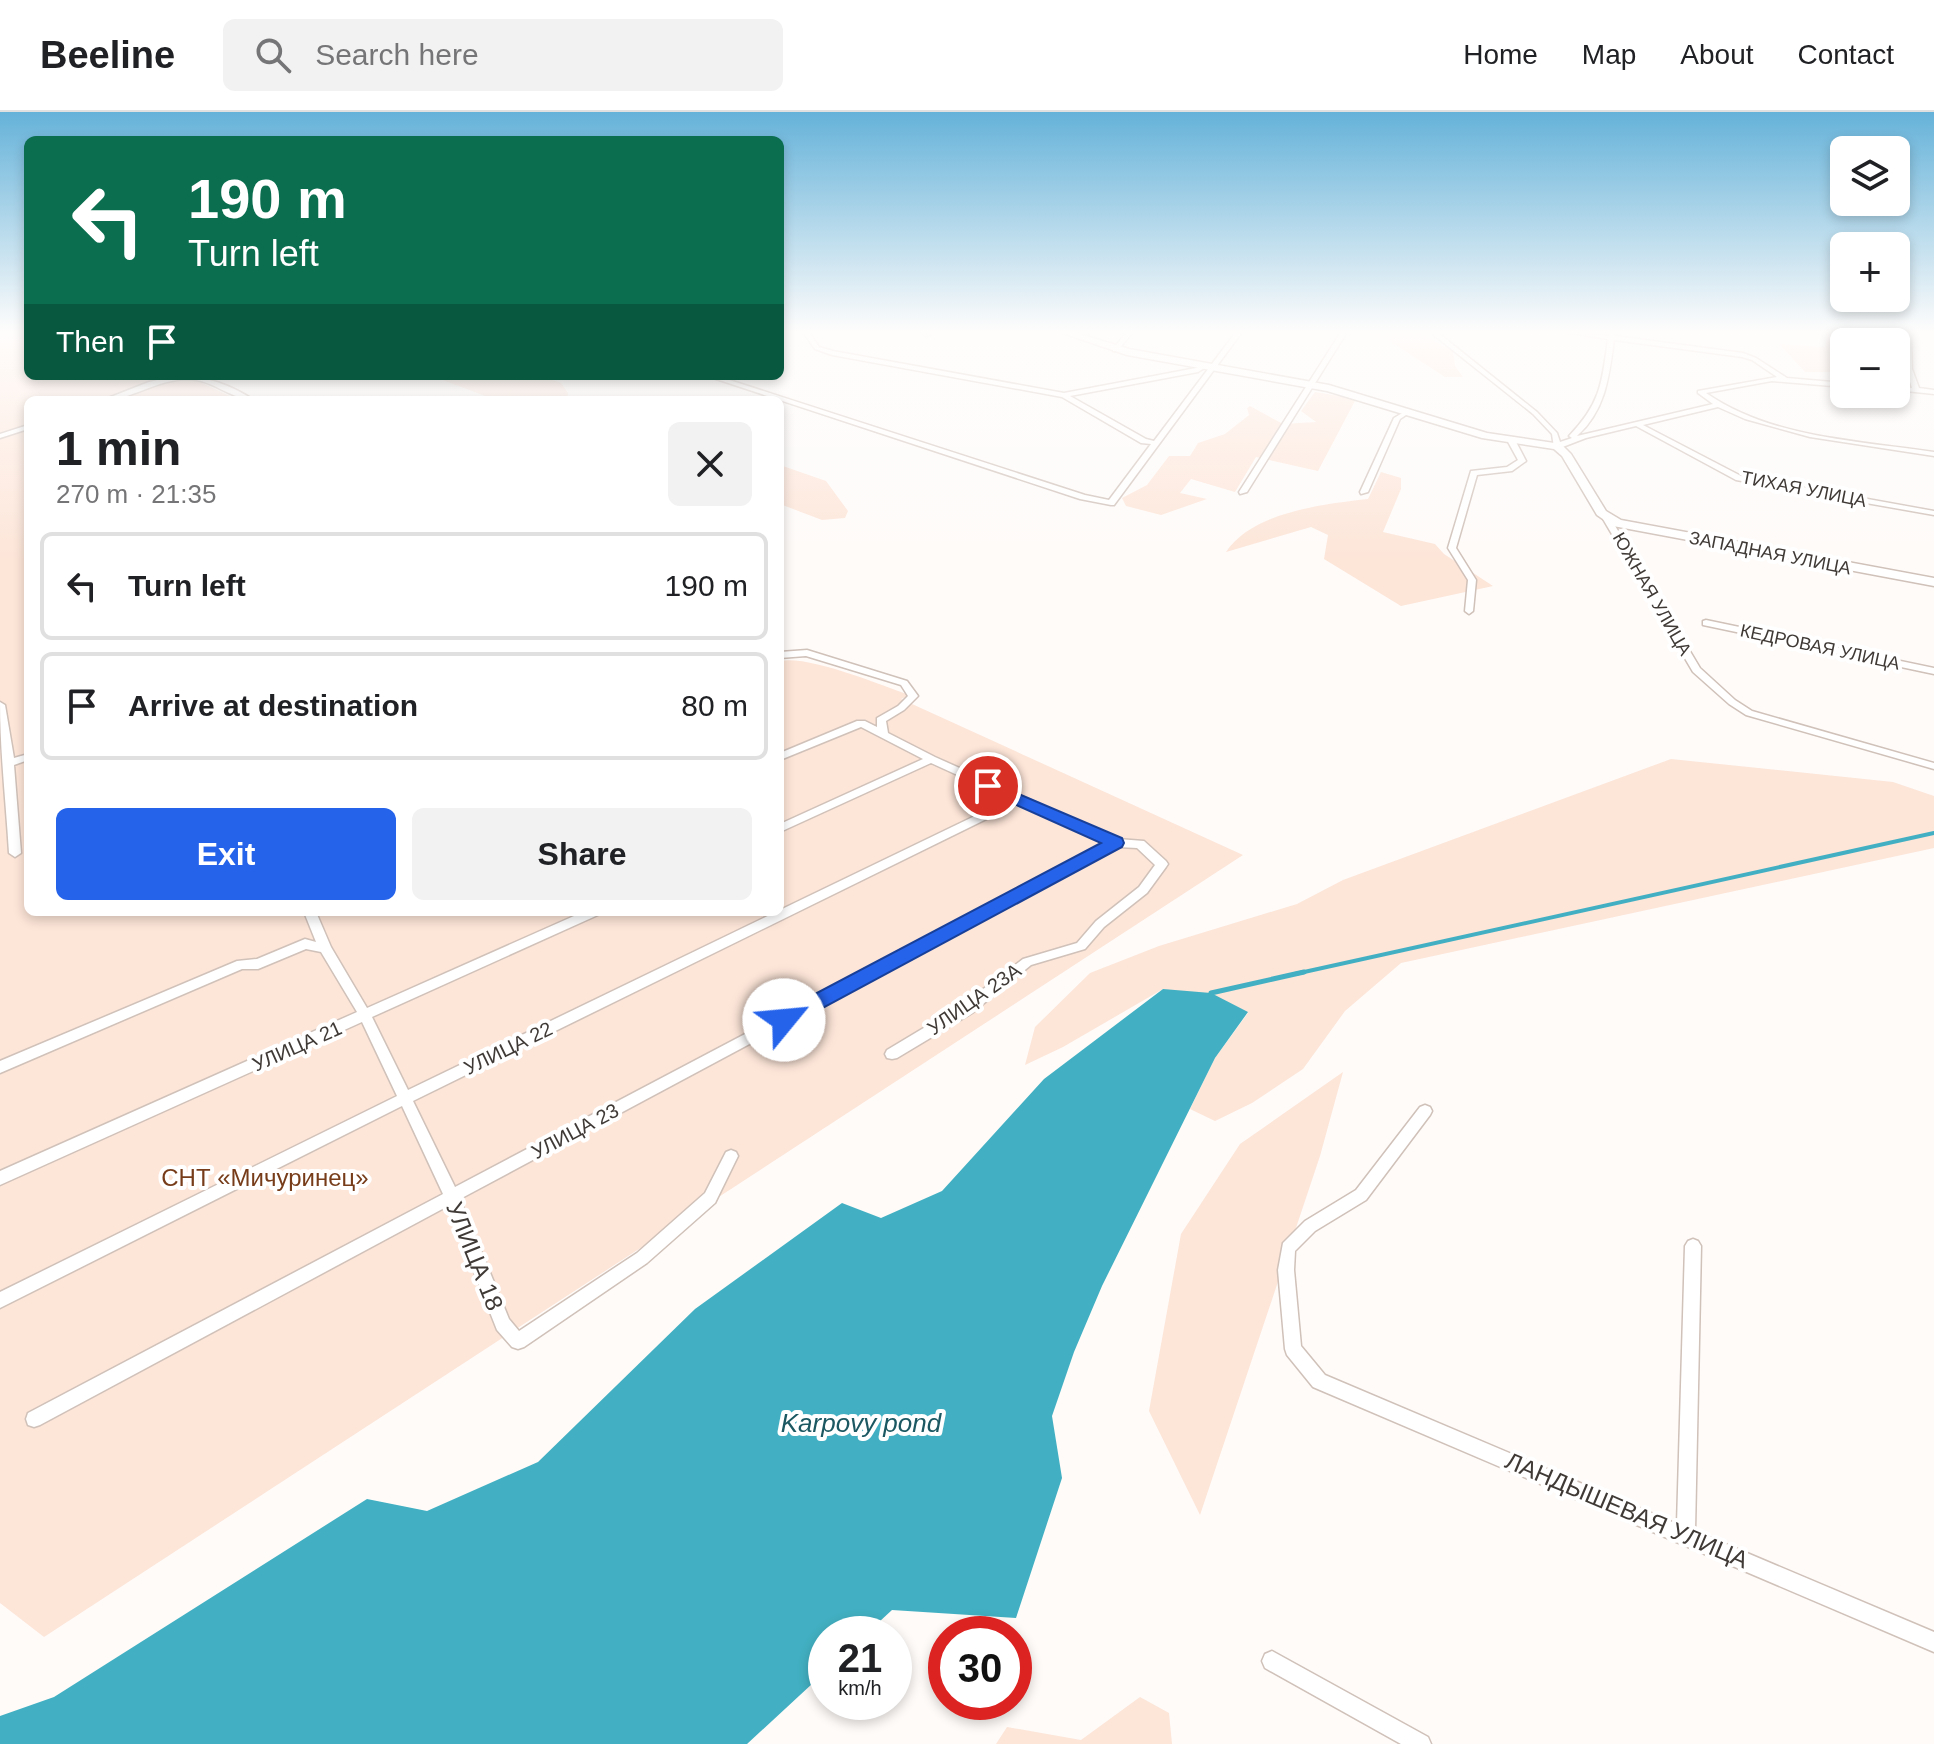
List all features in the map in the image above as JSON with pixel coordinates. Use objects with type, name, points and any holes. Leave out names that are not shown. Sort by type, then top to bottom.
[{"type":"street","points":[[809,408],[1102,503],[1111,503],[1179,408]]},
{"type":"street","points":[[1087,408],[1144,441],[1155,443]]},
{"type":"street","points":[[1243,492],[1295,408]]},
{"type":"street","points":[[1391,408],[1463,430],[1511,440],[1562,443],[1706,408]]},
{"type":"street","name":"ЮЖНАЯ УЛИЦА","points":[[1529,408],[1562,443],[1696,670],[1732,702],[1749,713],[1934,766]]},
{"type":"street","points":[[1562,443],[1585,427],[1596,408]]},
{"type":"street","points":[[1720,408],[1754,423],[1934,454]]},
{"type":"street","points":[[1364,492],[1397,418],[1406,413]]},
{"type":"street","name":"ТИХАЯ УЛИЦА","points":[[1637,424],[1739,478],[1934,513]]},
{"type":"street","points":[[0,436],[24,430]]},
{"type":"street","points":[[1469,611],[1472,580],[1452,548],[1474,473],[1509,469],[1522,461],[1511,440]]},
{"type":"street","name":"ЗАПАДНАЯ УЛИЦА","points":[[1607,519],[1934,582]]},
{"type":"street","name":"КЕДРОВАЯ УЛИЦА","points":[[1706,623],[1934,671]]},
{"type":"street","points":[[784,655],[807,653],[904,683],[913,696],[881,720],[883,733]]},
{"type":"street","points":[[0,705],[15,853]]},
{"type":"street","points":[[784,755],[861,723],[1017,800],[1116,843]]},
{"type":"street","points":[[784,826],[931,759]]},
{"type":"street","name":"УЛИЦА 22","points":[[784,913],[1017,800]]},
{"type":"street","name":"УЛИЦА 23А","points":[[892,1054],[967,1009],[1027,962],[1081,946],[1100,924],[1143,890],[1162,864],[1140,844],[1116,843]]},
{"type":"street","name":"УЛИЦА 23","points":[[34,1419],[1116,843]]},
{"type":"street","name":"УЛИЦА 18","points":[[312,916],[325,948],[365,1015],[452,1197],[503,1324],[518,1341],[553,1321],[642,1258],[710,1198],[731,1156]]},
{"type":"street","name":"УЛИЦА 21","points":[[0,1178],[585,916]]},
{"type":"street","name":"УЛИЦА 22","points":[[0,1300],[779,916]]},
{"type":"street","points":[[0,1067],[241,964],[258,964],[305,944],[325,948]]},
{"type":"street","name":"ЛАНДЫШЕВАЯ УЛИЦА","points":[[1425,1111],[1361,1195],[1310,1226],[1288,1248],[1286,1270],[1293,1349],[1319,1381],[1686,1534],[1934,1642]]},
{"type":"street","points":[[1686,1534],[1693,1246]]},
{"type":"street","points":[[1272,1661],[1421,1744]]},
{"type":"green space","name":"СНТ «Мичуринец»","points":[[0,408],[24,408],[24,916],[784,916],[784,661],[793,660],[826,666],[910,695],[901,699],[1243,855],[44,1637],[0,1603]]},
{"type":"green space","points":[[1247,408],[1254,408],[1283,424],[1316,422],[1301,411],[1303,408],[1351,408],[1318,471],[1256,457],[1235,492],[1191,479],[1180,493],[1207,499],[1161,515],[1126,506],[1122,498],[1147,485],[1169,456],[1190,456],[1198,443],[1225,434],[1249,415]]},
{"type":"green space","points":[[784,466],[826,481],[848,511],[845,518],[822,520],[784,506]]},
{"type":"green space","points":[[1381,472],[1401,478],[1401,489],[1383,532],[1435,544],[1444,554],[1493,586],[1401,606],[1324,559],[1328,535],[1311,527],[1226,552],[1238,538],[1271,519],[1311,507],[1368,499]]},
{"type":"green space","points":[[1671,759],[1893,782],[1934,796],[1934,848],[1401,963],[1345,1011],[1303,1069],[1252,1103],[1215,1121],[1190,1109],[1215,1058],[1248,1013],[1163,989],[1063,1047],[1025,1065],[1035,1027],[1090,973],[1159,946],[1297,904],[1343,880]]},
{"type":"green space","points":[[1343,1072],[1320,1156],[1200,1515],[1149,1411],[1181,1234],[1240,1144]]},
{"type":"green space","points":[[1140,1697],[1169,1713],[1172,1744],[996,1744],[1007,1727],[1081,1740]]},
{"type":"water","name":"Karpovy pond","points":[[1163,989],[1211,993],[1248,1012],[1215,1058],[1102,1286],[1074,1352],[1052,1416],[1062,1478],[1017,1616],[892,1610],[886,1616],[808,1616],[808,1688],[747,1744],[0,1744],[0,1716],[54,1697],[367,1499],[427,1511],[538,1462],[695,1309],[842,1203],[881,1218],[942,1191],[1044,1079]]},
{"type":"waterway","points":[[1301,973],[1934,833]]},
{"type":"waterway","points":[[1211,993],[1301,973]]},
{"type":"waterway","points":[[1295,974],[1301,973]]},
{"type":"route","points":[[784,1020],[1116,843],[988,786]]}]
